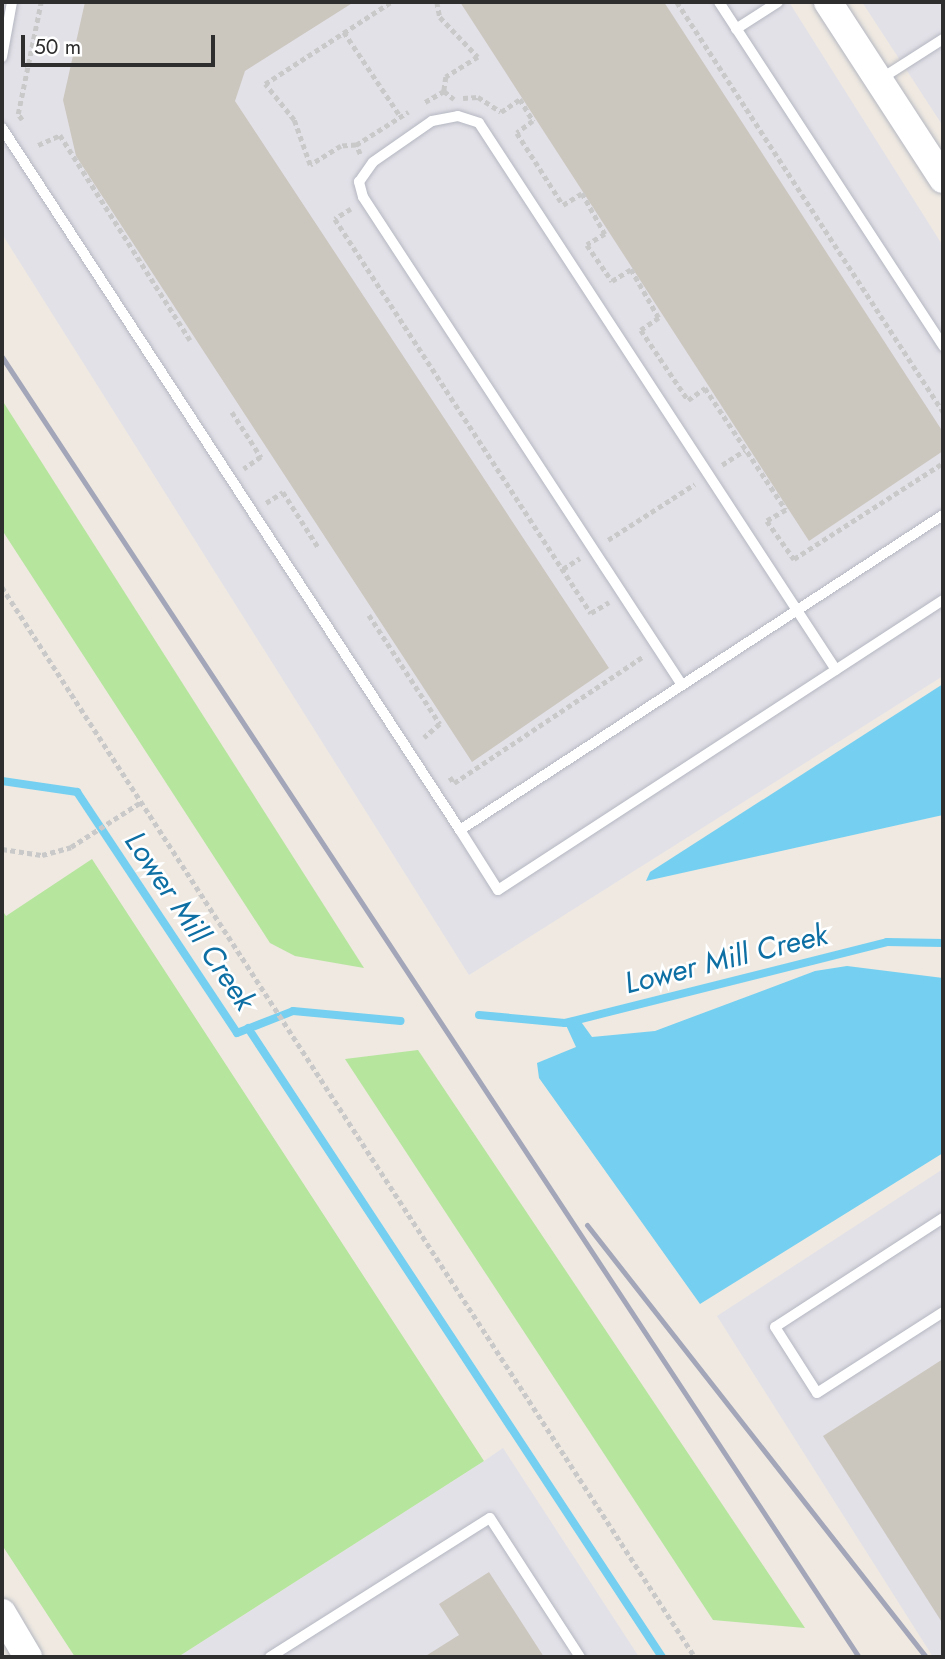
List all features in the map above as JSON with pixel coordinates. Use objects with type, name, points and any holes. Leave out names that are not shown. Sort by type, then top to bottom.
[{"type":"street","points":[[828,2],[943,179]]},
{"type":"street","points":[[2,1613],[28,1657]]},
{"type":"lane","points":[[2,57],[12,2]]},
{"type":"lane","points":[[719,2],[943,346]]},
{"type":"lane","points":[[736,29],[778,2]]},
{"type":"lane","points":[[879,80],[943,39]]},
{"type":"lane","points":[[682,685],[363,197],[359,182],[373,162],[432,121],[458,116],[479,123],[836,670]]},
{"type":"lane","points":[[2,128],[498,890],[943,600]]},
{"type":"lane","points":[[460,830],[943,515]]},
{"type":"lane","points":[[943,1218],[775,1327],[817,1393],[943,1312]]},
{"type":"lane","points":[[270,1657],[490,1518],[580,1657]]},
{"type":"path","points":[[25,125],[18,114],[41,2]]},
{"type":"path","points":[[391,2],[264,89],[294,120],[310,165],[341,146],[356,145],[411,110]]},
{"type":"path","points":[[437,2],[440,17],[478,57],[446,77],[444,90],[451,99],[478,97],[501,112],[520,99],[533,121],[517,133],[563,205],[582,193],[605,234],[587,245],[612,281],[631,269],[659,318],[641,330],[688,400],[705,388],[786,510],[767,521],[794,559],[943,463]]},
{"type":"path","points":[[677,2],[943,412]]},
{"type":"path","points":[[344,32],[401,117]]},
{"type":"path","points":[[422,104],[444,90]]},
{"type":"path","points":[[32,136],[39,148],[60,135],[190,340]]},
{"type":"path","points":[[356,145],[357,161]]},
{"type":"path","points":[[351,196],[352,208],[335,219],[591,613],[610,602],[617,613]]},
{"type":"path","points":[[232,412],[261,457],[243,469],[251,480]]},
{"type":"path","points":[[564,569],[746,450]]},
{"type":"path","points":[[258,492],[265,503],[283,492],[318,547]]},
{"type":"path","points":[[2,587],[695,1657]]},
{"type":"path","points":[[369,615],[440,724],[423,737],[430,748]]},
{"type":"path","points":[[446,771],[454,783],[644,657],[637,646]]},
{"type":"path","points":[[2,849],[42,855],[71,847],[141,802]]},
{"type":"shaded area","points":[[2,2],[789,2],[943,246],[943,676],[469,975],[2,234]]},
{"type":"shaded area","points":[[862,2],[943,2],[943,126]]},
{"type":"shaded area","points":[[943,1169],[943,1657],[933,1657],[717,1316]]},
{"type":"shaded area","points":[[503,1448],[639,1657],[178,1657],[484,1461]]},
{"type":"green space","points":[[2,400],[364,968],[295,956],[270,943],[2,530]]},
{"type":"green space","points":[[92,859],[484,1461],[178,1657],[75,1657],[2,1545],[2,910],[6,916]]},
{"type":"green space","points":[[418,1050],[805,1628],[713,1620],[345,1059]]},
{"type":"water","points":[[943,684],[943,815],[646,881],[650,872]]},
{"type":"water","points":[[847,966],[943,978],[943,1153],[700,1304],[539,1078],[537,1063],[576,1047],[565,1023],[579,1019],[592,1037],[655,1031],[815,971]]},
{"type":"building","points":[[85,2],[354,2],[245,71],[235,101],[609,668],[472,762],[76,156],[63,100]]},
{"type":"building","points":[[460,2],[664,2],[943,432],[943,451],[809,541]]},
{"type":"building","points":[[943,1359],[943,1624],[823,1436]]},
{"type":"building","points":[[489,1572],[544,1657],[424,1657],[459,1635],[439,1604]]},
{"type":"waterway","name":"Lower Mill Creek","points":[[2,781],[77,792],[237,1033],[293,1011],[401,1021]]},
{"type":"waterway","name":"Lower Mill Creek","points":[[479,1015],[565,1023],[887,942],[943,943]]},
{"type":"waterway","points":[[248,1028],[662,1657]]},
{"type":"railway","points":[[2,357],[859,1657]]},
{"type":"railway","points":[[587,1225],[926,1657]]}]
